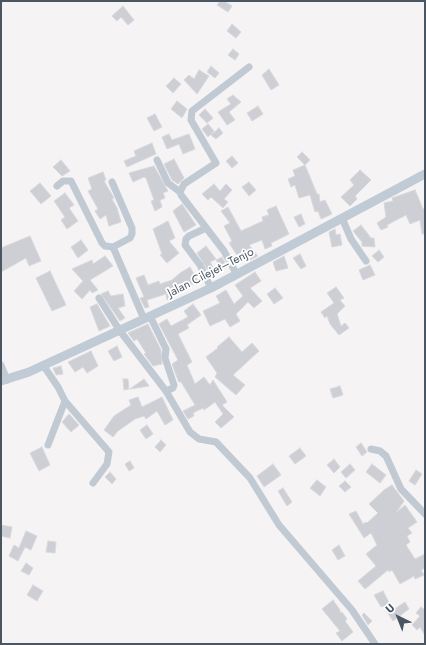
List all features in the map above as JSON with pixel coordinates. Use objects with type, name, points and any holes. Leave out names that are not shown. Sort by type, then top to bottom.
[{"type":"main road","name":"Jalan Cilejet–Tenjo","points":[[4,381],[120,331],[211,288],[425,174]]},
{"type":"street","points":[[180,192],[184,184],[216,164],[191,120],[192,111],[249,67]]},
{"type":"street","points":[[158,160],[168,183],[180,192],[224,251],[237,275]]},
{"type":"street","points":[[57,186],[63,181],[71,181],[102,243],[106,246],[113,247],[130,238],[132,228],[112,182]]},
{"type":"street","points":[[342,218],[351,239],[366,260]]},
{"type":"street","points":[[206,228],[189,236],[186,239],[185,245],[200,265],[211,288]]},
{"type":"street","points":[[113,247],[147,318],[166,349],[165,358],[174,385],[173,388],[166,391]]},
{"type":"street","points":[[99,298],[120,331],[166,391],[190,432],[199,439],[216,442],[250,478],[279,525],[352,610],[375,644]]},
{"type":"street","points":[[1,364],[4,381]]},
{"type":"street","points":[[44,365],[65,401],[109,452],[107,464],[93,483]]},
{"type":"street","points":[[48,445],[65,401]]},
{"type":"street","points":[[371,450],[380,451],[386,456],[401,489],[425,514]]},
{"type":"building","points":[[220,1],[224,1],[232,6],[228,12],[217,5]]},
{"type":"building","points":[[123,6],[134,20],[128,25],[121,17],[117,21],[112,16]]},
{"type":"building","points":[[232,24],[241,32],[236,38],[227,31]]},
{"type":"building","points":[[233,49],[239,54],[235,60],[228,55]]},
{"type":"building","points":[[211,66],[219,73],[215,78],[207,72]]},
{"type":"building","points":[[269,69],[279,85],[271,90],[262,75]]},
{"type":"building","points":[[199,70],[209,76],[197,94],[184,80],[189,75],[194,79]]},
{"type":"building","points":[[174,78],[181,84],[173,93],[166,86]]},
{"type":"building","points":[[233,95],[241,102],[229,112],[235,120],[227,125],[218,112],[231,104],[227,99]]},
{"type":"building","points":[[177,101],[187,109],[182,118],[171,109]]},
{"type":"building","points":[[258,106],[263,114],[252,121],[247,113]]},
{"type":"building","points":[[205,109],[213,118],[207,123],[199,115]]},
{"type":"building","points":[[155,114],[162,127],[154,131],[147,118]]},
{"type":"building","points":[[208,124],[214,131],[208,137],[202,129]]},
{"type":"building","points":[[219,128],[223,133],[216,139],[211,135]]},
{"type":"building","points":[[169,134],[172,140],[189,134],[195,149],[183,154],[179,144],[167,149],[162,137]]},
{"type":"building","points":[[152,143],[156,154],[127,167],[124,161],[136,156],[134,151]]},
{"type":"building","points":[[302,152],[310,160],[305,165],[297,157]]},
{"type":"building","points":[[232,156],[238,163],[232,168],[226,161]]},
{"type":"building","points":[[174,159],[184,178],[178,184],[172,180],[164,164]]},
{"type":"building","points":[[61,160],[70,171],[62,176],[53,167]]},
{"type":"building","points":[[305,165],[317,194],[319,194],[320,202],[325,200],[332,214],[321,219],[318,211],[315,212],[310,195],[299,198],[295,185],[291,187],[288,179],[295,176],[293,170]]},
{"type":"building","points":[[154,166],[168,191],[163,193],[165,198],[160,200],[162,207],[155,211],[151,201],[154,200],[146,178],[144,177],[133,182],[129,173]]},
{"type":"building","points":[[360,170],[371,180],[355,196],[357,199],[350,206],[341,197],[354,185],[350,180]]},
{"type":"building","points":[[103,172],[106,180],[104,181],[114,198],[112,199],[117,208],[121,222],[109,226],[106,215],[100,219],[95,211],[98,209],[88,191],[92,189],[88,178]]},
{"type":"building","points":[[249,182],[256,190],[249,196],[242,187]]},
{"type":"building","points":[[40,183],[51,196],[41,204],[30,191]]},
{"type":"building","points":[[214,184],[220,191],[226,184],[232,190],[224,199],[228,202],[223,208],[211,197],[208,200],[202,194]]},
{"type":"building","points":[[415,190],[423,209],[425,208],[425,234],[422,234],[420,220],[410,224],[406,215],[387,225],[388,227],[381,230],[377,223],[386,217],[384,203],[393,201],[392,198]]},
{"type":"building","points":[[65,193],[74,205],[69,208],[78,221],[67,229],[61,220],[65,217],[54,201]]},
{"type":"building","points":[[182,204],[196,225],[184,232],[173,211]]},
{"type":"building","points":[[276,206],[289,234],[271,243],[272,246],[265,249],[262,240],[249,245],[258,256],[250,260],[243,251],[237,255],[229,243],[232,241],[224,226],[230,223],[221,211],[228,207],[241,231],[263,221],[262,217],[269,215],[267,210]]},
{"type":"building","points":[[301,214],[305,224],[299,227],[294,217]]},
{"type":"building","points":[[168,221],[175,238],[169,241],[179,253],[167,263],[160,255],[162,254],[153,229]]},
{"type":"building","points":[[361,225],[371,238],[374,238],[375,247],[362,246],[362,242],[353,231]]},
{"type":"building","points":[[335,229],[336,235],[340,234],[342,245],[332,247],[329,232]]},
{"type":"building","points":[[30,236],[41,261],[29,266],[26,258],[1,272],[1,248]]},
{"type":"building","points":[[81,240],[88,250],[78,258],[71,247]]},
{"type":"building","points":[[206,246],[216,259],[210,262],[215,270],[210,274],[197,253]]},
{"type":"building","points":[[379,250],[384,257],[378,262],[372,256]]},
{"type":"building","points":[[300,254],[306,266],[301,269],[293,258]]},
{"type":"building","points":[[105,256],[113,266],[90,280],[98,290],[92,293],[90,290],[82,299],[74,291],[83,281],[72,269],[92,260],[93,264]]},
{"type":"building","points":[[284,256],[288,268],[276,271],[273,262]]},
{"type":"building","points":[[222,257],[227,267],[223,269],[216,260]]},
{"type":"building","points":[[370,265],[375,275],[363,280],[359,270]]},
{"type":"building","points":[[190,267],[198,281],[167,300],[166,294],[147,300],[149,307],[145,308],[140,298],[144,297],[136,278],[144,275],[148,285],[159,281],[160,284],[172,280]]},
{"type":"building","points":[[50,271],[66,305],[52,311],[36,278]]},
{"type":"building","points":[[255,272],[261,281],[250,288],[262,301],[254,308],[248,302],[236,314],[240,321],[230,327],[225,319],[210,326],[203,311],[220,303],[216,296],[226,290],[234,304],[243,296],[235,285]]},
{"type":"building","points":[[336,287],[344,298],[340,300],[345,306],[337,314],[341,326],[345,323],[349,328],[339,335],[330,324],[327,316],[325,318],[321,312],[334,303],[327,293]]},
{"type":"building","points":[[275,288],[283,298],[274,304],[267,294]]},
{"type":"building","points":[[108,291],[111,296],[123,294],[125,306],[118,308],[125,318],[120,321],[101,294]]},
{"type":"building","points":[[97,304],[110,326],[99,331],[90,307]]},
{"type":"building","points":[[193,304],[201,315],[187,325],[189,328],[178,334],[192,362],[187,365],[195,384],[204,377],[210,385],[213,380],[227,402],[222,405],[234,417],[221,428],[215,422],[223,414],[215,402],[204,410],[203,408],[193,413],[194,416],[188,419],[183,411],[195,405],[181,382],[178,380],[172,364],[178,360],[159,324],[167,319],[171,326],[188,317],[184,311]]},
{"type":"building","points":[[148,324],[161,350],[162,364],[153,366],[144,354],[146,353],[137,339],[134,341],[128,333]]},
{"type":"building","points":[[229,337],[242,352],[252,343],[259,351],[233,375],[245,385],[236,395],[215,377],[217,373],[206,357]]},
{"type":"building","points":[[117,346],[122,357],[114,361],[108,351]]},
{"type":"building","points":[[91,351],[98,366],[87,373],[83,367],[75,372],[68,362]]},
{"type":"building","points":[[61,366],[63,374],[56,375],[53,368]]},
{"type":"building","points":[[123,379],[128,379],[129,389],[124,390]]},
{"type":"building","points":[[144,379],[149,386],[130,389]]},
{"type":"building","points":[[340,386],[343,395],[333,398],[330,389]]},
{"type":"building","points":[[138,397],[142,407],[162,397],[173,420],[165,425],[157,411],[146,419],[144,416],[135,419],[118,431],[113,437],[104,430],[114,416],[131,405],[129,400]]},
{"type":"building","points":[[69,414],[79,425],[71,432],[62,422]]},
{"type":"building","points":[[147,425],[153,434],[146,439],[140,430]]},
{"type":"building","points":[[161,440],[166,445],[160,452],[155,447]]},
{"type":"building","points":[[361,443],[367,452],[362,456],[356,447]]},
{"type":"building","points":[[42,447],[50,465],[39,471],[30,453]]},
{"type":"building","points":[[300,448],[306,456],[295,464],[289,456]]},
{"type":"building","points":[[334,459],[340,467],[334,473],[327,465]]},
{"type":"building","points":[[130,461],[134,468],[129,471],[125,464]]},
{"type":"building","points":[[273,464],[281,475],[264,487],[257,476]]},
{"type":"building","points":[[350,464],[355,470],[346,478],[341,472]]},
{"type":"building","points":[[372,464],[386,475],[380,483],[366,472]]},
{"type":"building","points":[[416,470],[422,474],[415,485],[409,481]]},
{"type":"building","points":[[110,472],[116,479],[112,484],[105,477]]},
{"type":"building","points":[[317,480],[326,487],[320,496],[310,488]]},
{"type":"building","points":[[345,481],[351,487],[345,492],[339,486]]},
{"type":"building","points":[[392,485],[404,501],[396,513],[405,505],[417,522],[408,528],[412,533],[407,536],[410,542],[406,545],[415,559],[425,554],[425,568],[421,570],[424,575],[415,579],[414,576],[400,584],[392,570],[389,572],[388,570],[365,589],[358,581],[376,566],[366,554],[377,545],[371,533],[364,538],[349,514],[356,511],[363,524],[366,522],[367,523],[378,513],[369,504],[384,490]]},
{"type":"building","points":[[283,488],[292,502],[287,506],[278,491]]},
{"type":"building","points":[[1,525],[12,527],[10,538],[1,536]]},
{"type":"building","points":[[26,531],[37,536],[31,550],[25,547],[18,561],[9,556],[14,545],[19,548]]},
{"type":"building","points":[[48,541],[56,542],[55,553],[46,552]]},
{"type":"building","points":[[339,545],[345,556],[338,560],[332,550]]},
{"type":"building","points":[[26,563],[33,568],[29,575],[21,571]]},
{"type":"building","points":[[33,585],[43,591],[37,601],[27,595]]},
{"type":"building","points":[[383,591],[393,610],[405,602],[409,609],[393,621],[383,606],[381,607],[374,595]]},
{"type":"building","points":[[333,600],[340,610],[340,613],[342,612],[347,619],[345,621],[353,632],[342,641],[336,633],[340,631],[322,609]]},
{"type":"building","points":[[421,607],[425,610],[425,636],[420,627],[417,630],[412,625],[420,616],[416,613]]},
{"type":"building","points":[[364,613],[372,621],[368,625],[362,615]]}]
